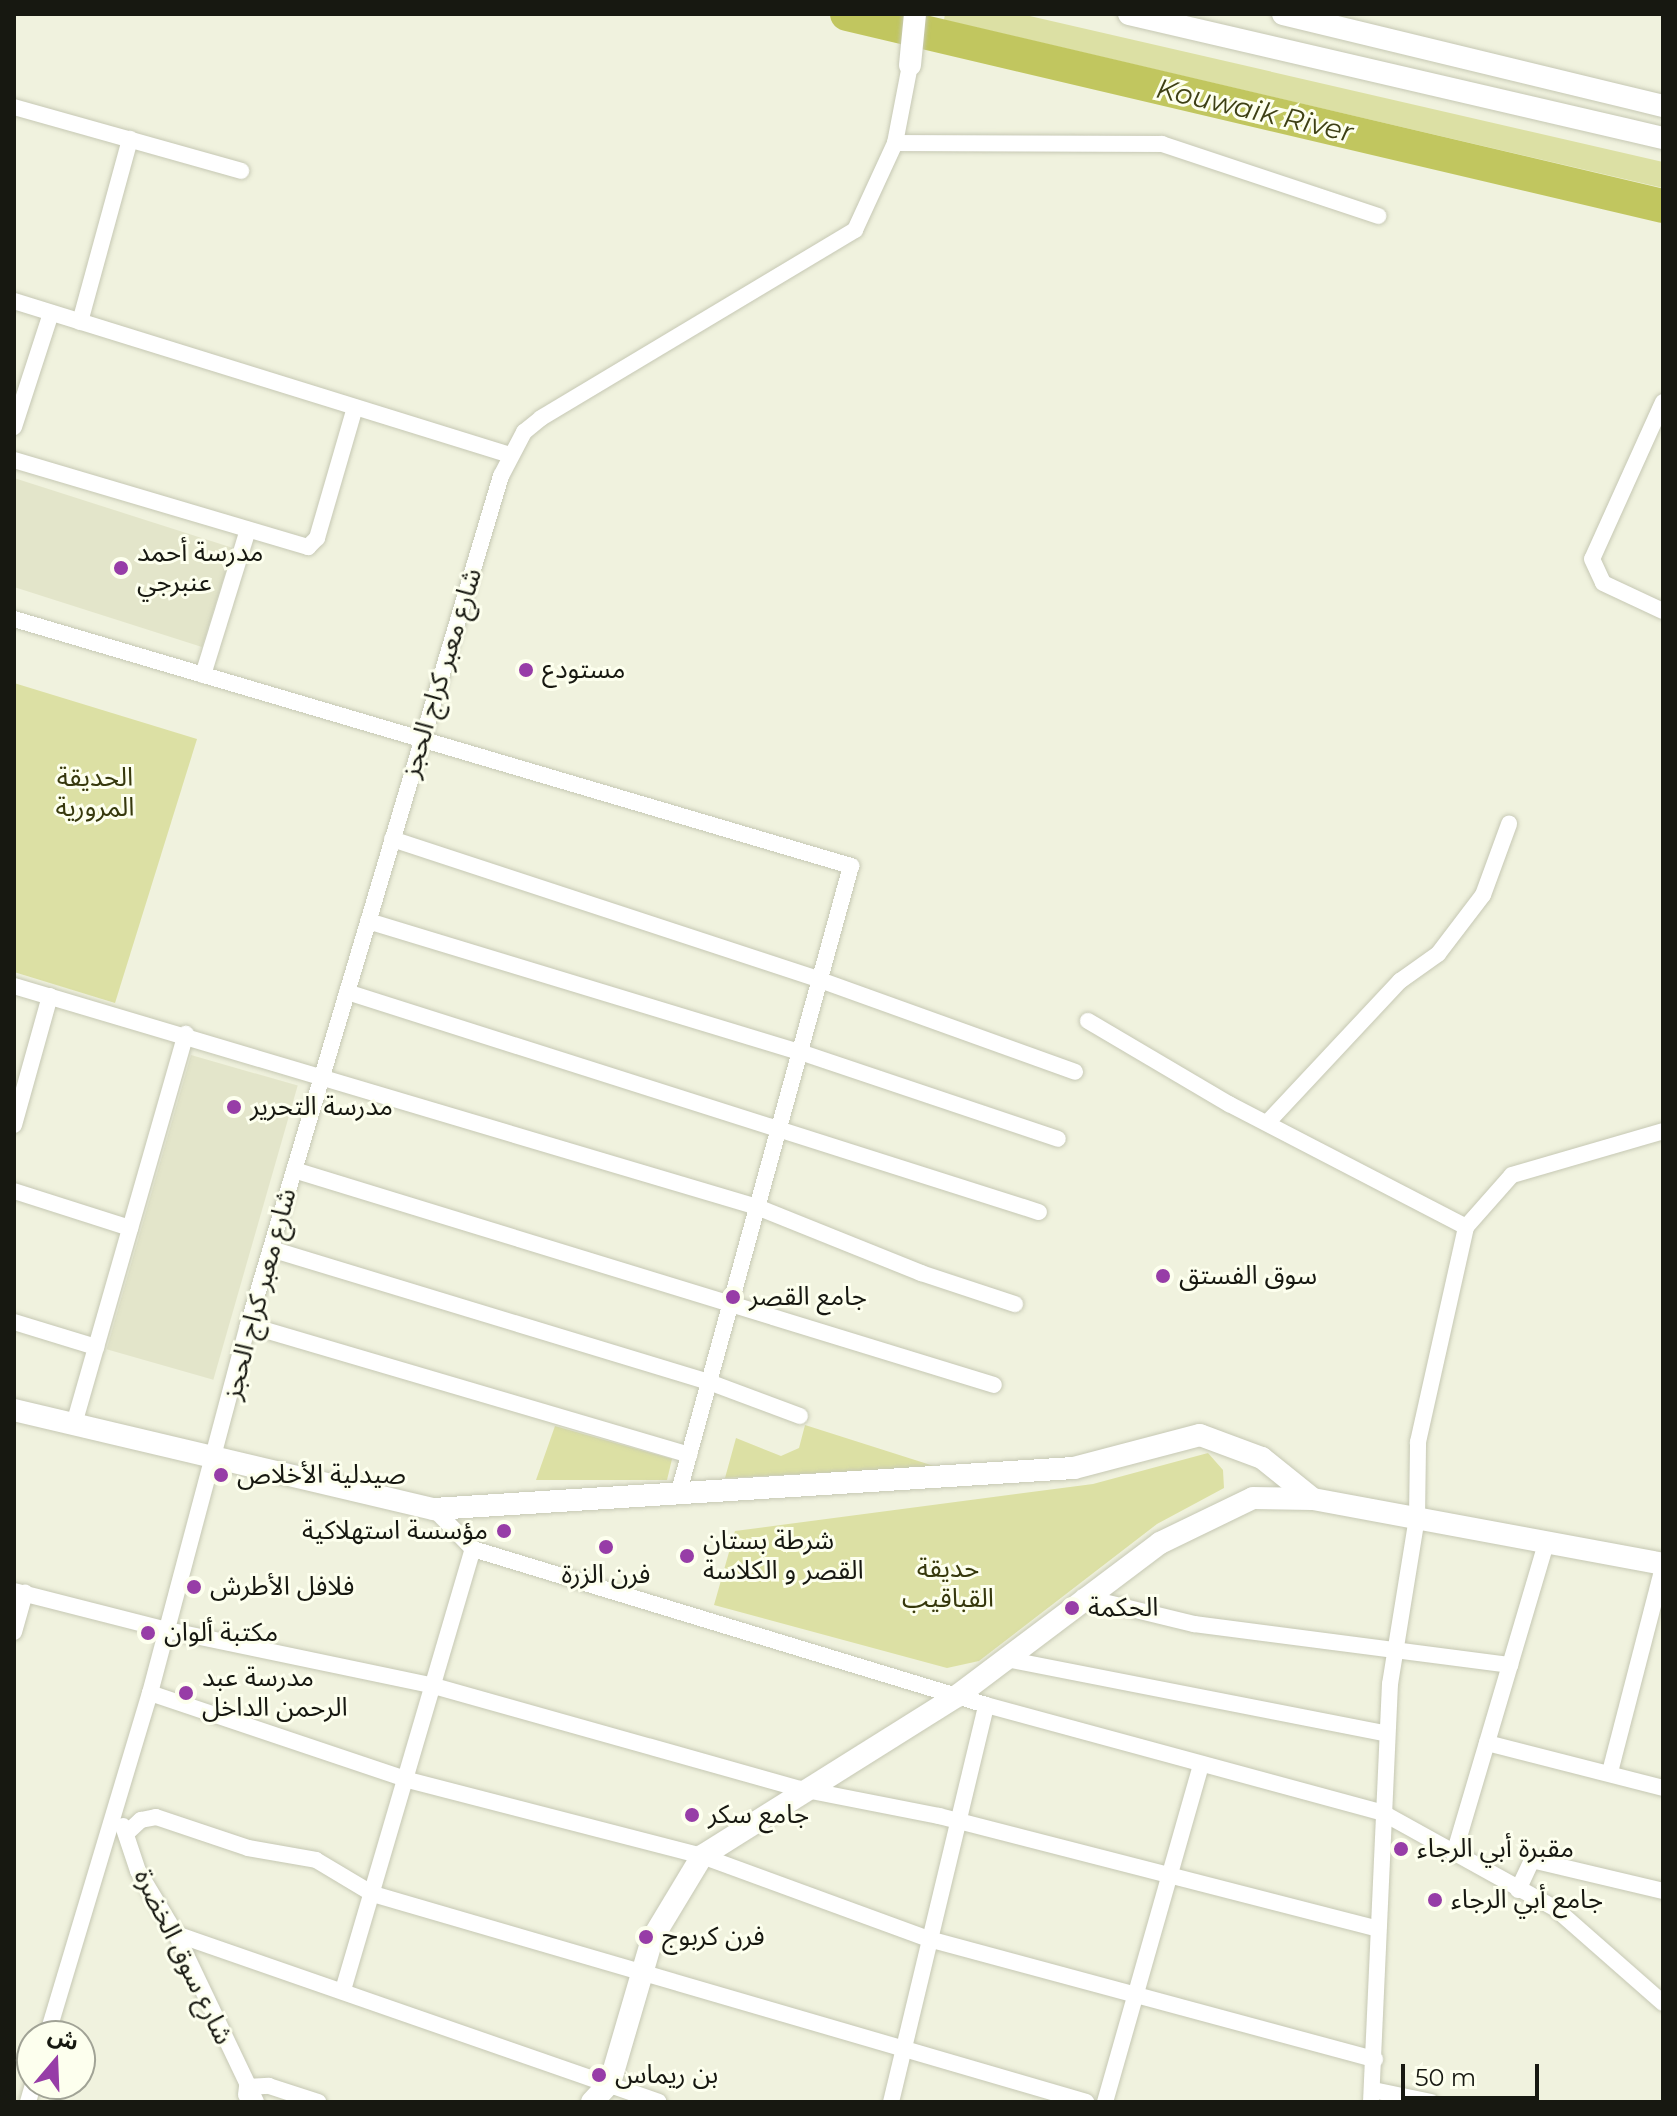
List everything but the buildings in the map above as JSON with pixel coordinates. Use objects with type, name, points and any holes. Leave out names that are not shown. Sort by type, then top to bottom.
[{"type":"street","points":[[910,65],[915,14]]},
{"type":"street","points":[[1129,14],[1663,138]]},
{"type":"street","points":[[1283,14],[1663,106]]},
{"type":"street","name":"شارع معبر كراج الحجز","points":[[52,2020],[111,1813],[150,1693],[216,1459],[248,1325],[510,455],[541,418],[855,230],[895,143],[910,65]]},
{"type":"street","points":[[14,107],[241,171]]},
{"type":"street","points":[[80,322],[130,139]]},
{"type":"street","points":[[895,143],[1162,144],[1378,216]]},
{"type":"street","points":[[14,301],[510,455]]},
{"type":"street","points":[[14,427],[51,313]]},
{"type":"street","points":[[1663,402],[1592,559],[1603,583],[1663,611]]},
{"type":"street","points":[[14,460],[248,530],[314,545],[355,407]]},
{"type":"street","points":[[203,675],[248,530]]},
{"type":"street","points":[[14,619],[851,866],[678,1495]]},
{"type":"street","points":[[1267,1123],[1400,981],[1438,954],[1483,895],[1509,824]]},
{"type":"street","points":[[392,839],[820,980],[1075,1072]]},
{"type":"street","points":[[368,921],[800,1052],[1058,1139]]},
{"type":"street","points":[[14,986],[186,1034],[757,1207],[921,1273],[1015,1304]]},
{"type":"street","points":[[347,992],[1039,1212]]},
{"type":"street","points":[[14,1125],[50,996]]},
{"type":"street","points":[[1088,1021],[1267,1123],[1466,1227]]},
{"type":"street","points":[[74,1424],[186,1034]]},
{"type":"street","points":[[1431,2102],[1372,2096],[1381,1812],[1395,1653],[1417,1518],[1418,1442],[1466,1227],[1512,1175],[1663,1131]]},
{"type":"street","points":[[294,1170],[994,1385]]},
{"type":"street","points":[[14,1191],[130,1228]]},
{"type":"street","points":[[271,1249],[709,1382],[800,1416]]},
{"type":"street","points":[[14,1322],[96,1347]]},
{"type":"street","points":[[248,1325],[689,1455]]},
{"type":"street","points":[[14,1410],[434,1509],[1074,1468],[1200,1435],[1262,1458],[1313,1499]]},
{"type":"street","points":[[592,2102],[610,2083],[652,1939],[702,1856],[801,1789],[957,1696],[1083,1597],[1160,1543],[1253,1498],[1313,1499],[1663,1565],[1610,1772]]},
{"type":"street","points":[[434,1509],[473,1549],[986,1705],[1381,1812],[1578,1927],[1663,2003]]},
{"type":"street","points":[[1454,1854],[1547,1541]]},
{"type":"street","points":[[343,1990],[408,1780],[473,1549]]},
{"type":"street","points":[[14,1632],[20,1592],[167,1630],[434,1686],[801,1789],[957,1823],[1378,1929]]},
{"type":"street","points":[[1083,1597],[1194,1624],[1395,1653],[1510,1665]]},
{"type":"street","points":[[1006,1659],[1387,1734]]},
{"type":"street","points":[[150,1693],[408,1780],[702,1856],[929,1939],[1375,2059]]},
{"type":"street","points":[[891,2102],[986,1705]]},
{"type":"street","points":[[1487,1743],[1663,1788]]},
{"type":"street","points":[[1105,2102],[1201,1764]]},
{"type":"street","name":"شارع سوق الخضرة","points":[[111,1813],[128,1832],[138,1871],[176,1934],[246,2094],[256,2102]]},
{"type":"street","points":[[128,1832],[141,1820],[156,1817],[248,1848],[316,1860],[373,1894],[1086,2102]]},
{"type":"street","points":[[1518,1890],[1532,1860],[1663,1891]]},
{"type":"street","points":[[176,1934],[610,2083],[649,2100]]},
{"type":"street","points":[[246,2094],[269,2086],[318,2102]]},
{"type":"shaded area","name":"مدرسة أحمد عنبرجي","points":[[14,478],[233,548],[202,647],[14,587]]},
{"type":"shaded area","points":[[191,1055],[298,1086],[213,1380],[107,1349]]},
{"type":"green space","points":[[945,14],[1021,14],[1663,162],[1663,188],[944,20]]},
{"type":"green space","name":"الحديقة المرورية","points":[[14,683],[197,739],[115,1003],[14,972]]},
{"type":"green space","points":[[805,1425],[937,1467],[725,1478],[736,1438],[781,1456],[799,1448]]},
{"type":"green space","points":[[555,1426],[672,1459],[667,1480],[536,1480]]},
{"type":"green space","name":"حديقة القباقيب","points":[[1208,1453],[1223,1470],[1224,1488],[1157,1524],[979,1661],[947,1668],[714,1605],[735,1531],[1093,1484]]},
{"type":"waterway","name":"Kouwaik River","points":[[847,14],[1663,206]]},
{"type":"place","name":"مدرسة أحمد عنبرجي","points":[[121,568]]},
{"type":"place","name":"مستودع","points":[[526,670]]},
{"type":"place","name":"مدرسة التحرير","points":[[234,1107]]},
{"type":"place","name":"سوق الفستق","points":[[1163,1276]]},
{"type":"place","name":"جامع القصر","points":[[733,1297]]},
{"type":"place","name":"صيدلية اﻷخلاص","points":[[221,1475]]},
{"type":"place","name":"مؤسسة استهلاكية","points":[[504,1531]]},
{"type":"place","name":"فرن الزرة","points":[[606,1547]]},
{"type":"place","name":"شرطة بستان القصر و الكلاسة","points":[[687,1556]]},
{"type":"place","name":"فلافل اﻷطرش","points":[[194,1587]]},
{"type":"place","name":"الحكمة","points":[[1072,1608]]},
{"type":"place","name":"مكتبة ألوان","points":[[148,1633]]},
{"type":"place","name":"مدرسة عبد الرحمن الداخل","points":[[186,1693]]},
{"type":"place","name":"جامع سكر","points":[[692,1815]]},
{"type":"place","name":"مقبرة أبي الرجاء","points":[[1401,1849]]},
{"type":"place","name":"جامع أبي الرجاء","points":[[1435,1900]]},
{"type":"place","name":"فرن كربوج","points":[[646,1937]]},
{"type":"place","name":"بن ريماس","points":[[599,2075]]}]
